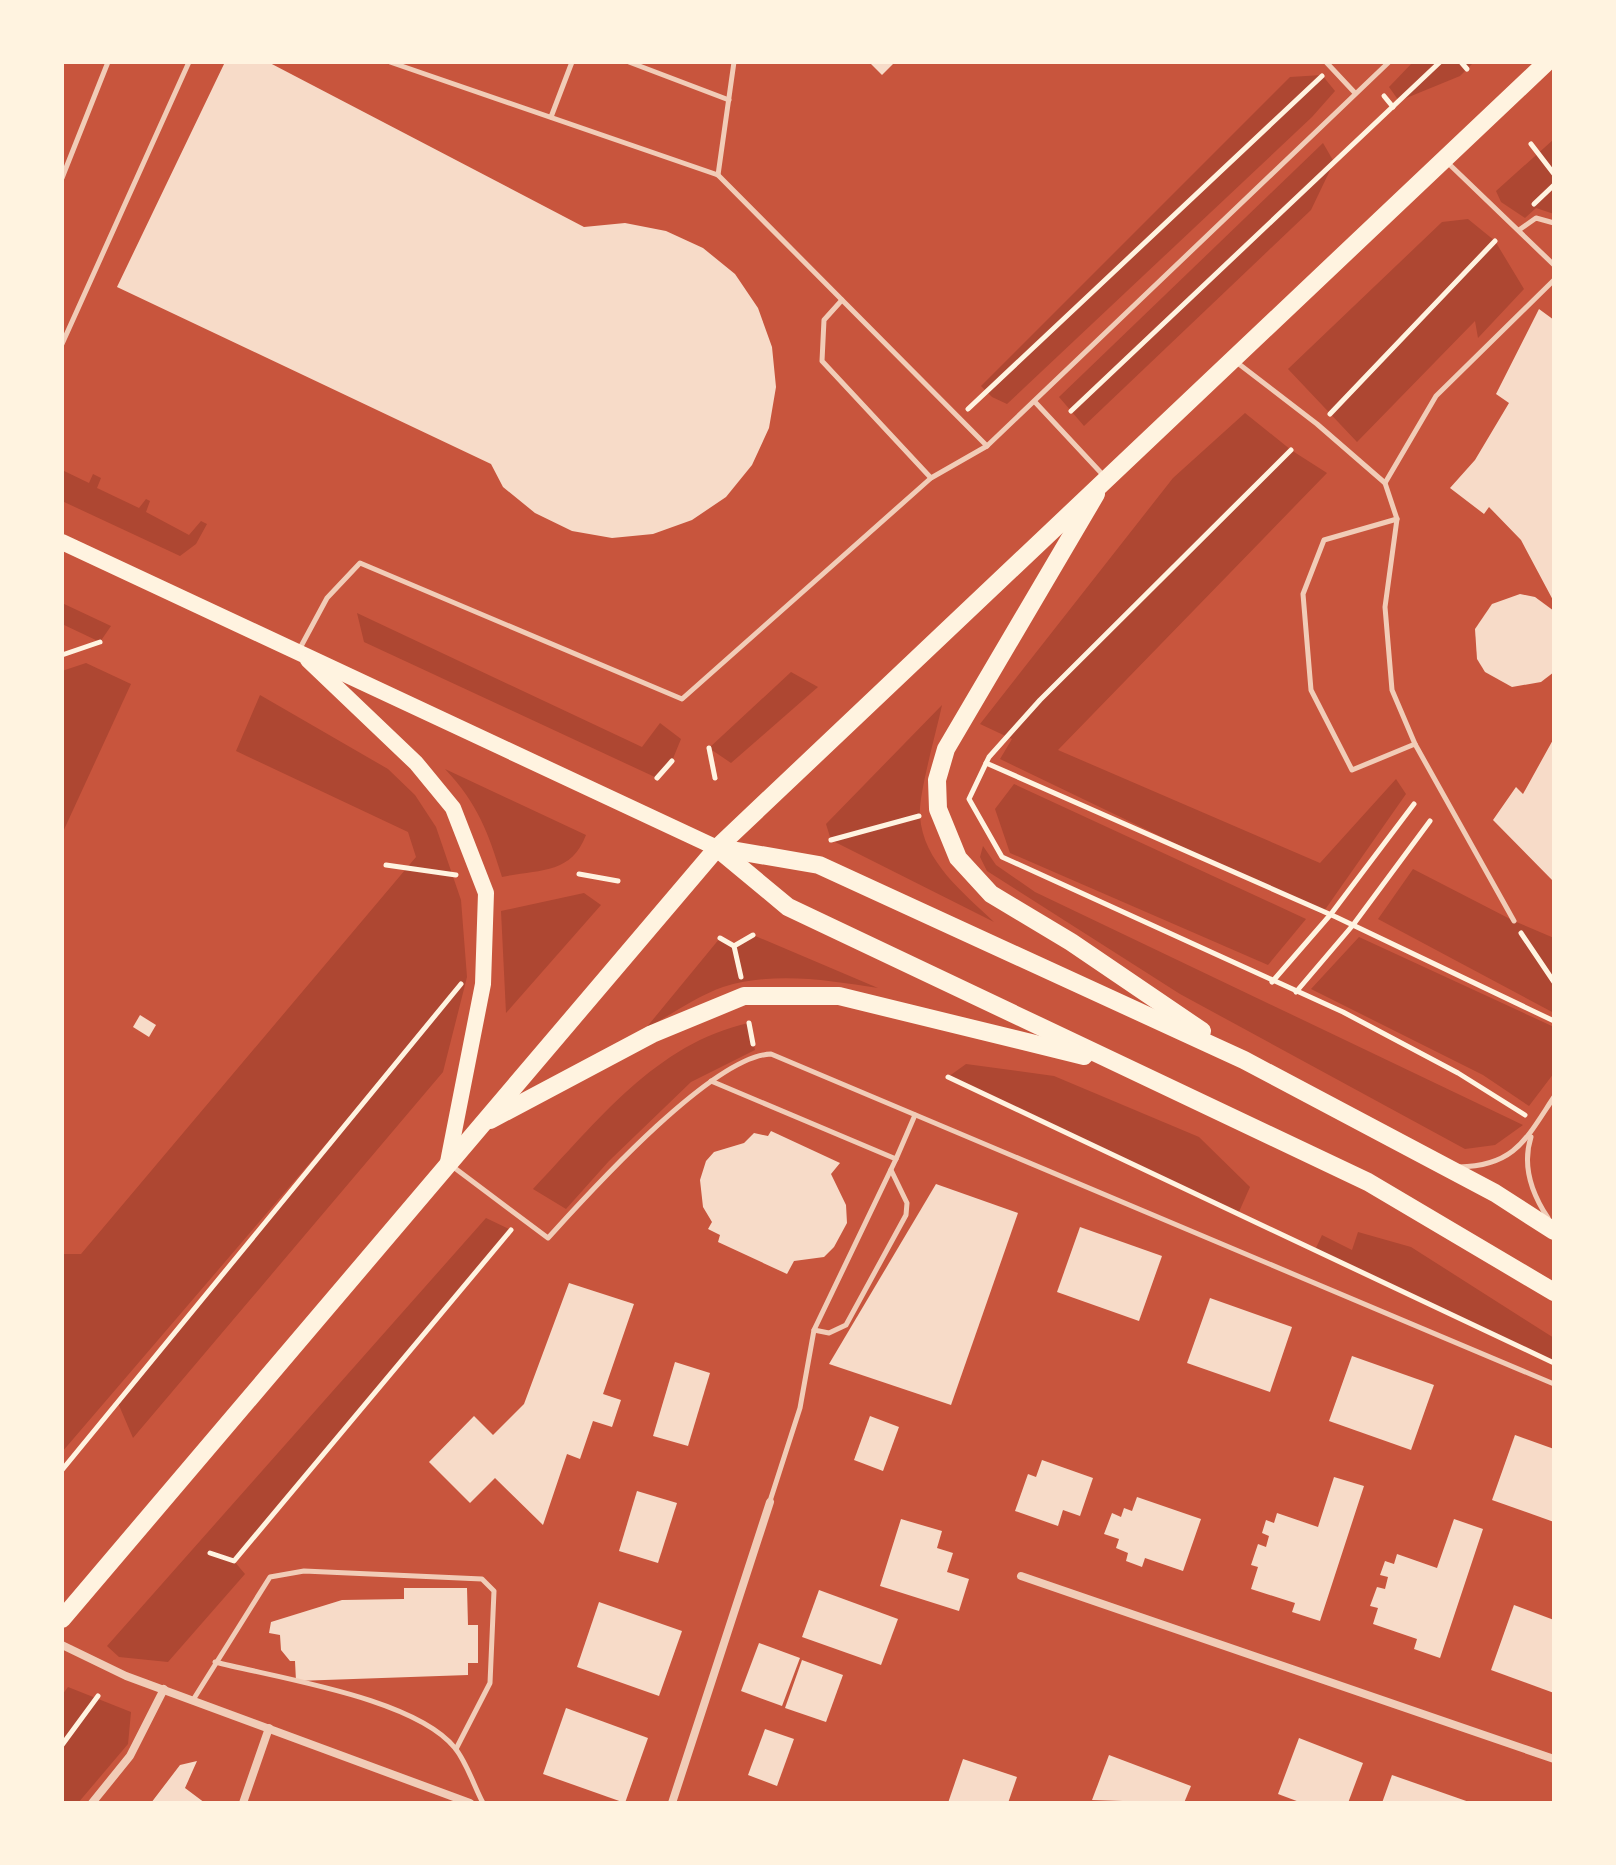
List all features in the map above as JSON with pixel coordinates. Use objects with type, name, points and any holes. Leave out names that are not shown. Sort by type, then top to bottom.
[{"type":"main road","points":[[62,1619],[717,848],[1105,477],[1547,62]]},
{"type":"main road","points":[[1105,477],[1000,663],[946,749],[937,780],[938,809],[958,858],[991,894],[1071,942],[1244,1060]]},
{"type":"main road","points":[[62,542],[299,650],[717,848],[788,907],[1368,1182],[1554,1292]]},
{"type":"main road","points":[[299,650],[416,763],[453,808],[486,893],[483,984],[448,1162]]},
{"type":"main road","points":[[717,848],[819,865],[1244,1060],[1495,1193],[1554,1229]]},
{"type":"main road","points":[[480,1125],[652,1034],[744,996],[839,996],[1122,1066]]},
{"type":"street","points":[[672,1803],[770,1502]]},
{"type":"street","points":[[1021,1576],[1554,1759]]},
{"type":"street","points":[[62,1645],[126,1676],[470,1803]]},
{"type":"street","points":[[92,1803],[130,1756],[164,1689]]},
{"type":"street","points":[[243,1803],[269,1728]]},
{"type":"lane","points":[[62,178],[108,62]]},
{"type":"lane","points":[[62,344],[65,330],[189,62]]},
{"type":"lane","points":[[390,62],[718,175],[987,446]]},
{"type":"lane","points":[[551,117],[572,62]]},
{"type":"lane","points":[[629,62],[729,100]]},
{"type":"lane","points":[[718,175],[734,62]]},
{"type":"lane","points":[[299,650],[327,598],[360,563],[682,699],[931,478],[987,446],[1389,62]]},
{"type":"lane","points":[[1329,65],[1355,93]]},
{"type":"lane","points":[[1444,159],[1554,265]]},
{"type":"lane","points":[[1519,230],[1536,218],[1554,223]]},
{"type":"lane","points":[[1385,483],[1436,396],[1554,280]]},
{"type":"lane","points":[[842,300],[824,320],[822,361],[931,478]]},
{"type":"lane","points":[[1231,359],[1317,424],[1385,483],[1397,519],[1385,607],[1392,690],[1415,744],[1514,921]]},
{"type":"lane","points":[[1035,402],[1105,477]]},
{"type":"lane","points":[[1397,519],[1324,540],[1303,594],[1311,690],[1352,770],[1415,744]]},
{"type":"lane","points":[[448,1162],[548,1238],[612,1167],[711,1081],[757,1056],[771,1054],[1554,1384]]},
{"type":"lane","points":[[711,1081],[896,1159]]},
{"type":"lane","points":[[1447,1168],[1499,1162],[1522,1146],[1554,1097]]},
{"type":"lane","points":[[770,1502],[800,1408],[814,1330],[915,1115]]},
{"type":"lane","points":[[1536,1126],[1526,1152],[1530,1179],[1554,1229]]},
{"type":"lane","points":[[814,1330],[829,1333],[846,1325],[902,1227],[907,1203],[891,1170]]},
{"type":"lane","points":[[193,1700],[270,1577],[304,1571],[482,1579],[494,1591],[490,1683],[456,1749]]},
{"type":"lane","points":[[215,1662],[387,1706],[437,1731],[456,1749],[483,1803]]},
{"type":"path","points":[[1071,411],[1440,62]]},
{"type":"path","points":[[1461,62],[1467,69]]},
{"type":"path","points":[[958,418],[1329,65]]},
{"type":"path","points":[[1384,96],[1393,107]]},
{"type":"path","points":[[1531,144],[1554,174]]},
{"type":"path","points":[[1533,205],[1554,185]]},
{"type":"path","points":[[1330,414],[1495,241]]},
{"type":"path","points":[[1291,450],[1040,700],[986,763],[969,799],[1002,857],[1343,1012],[1458,1073],[1536,1126]]},
{"type":"path","points":[[62,655],[100,642]]},
{"type":"path","points":[[709,748],[715,778]]},
{"type":"path","points":[[657,778],[672,761]]},
{"type":"path","points":[[986,763],[1331,914],[1554,1021]]},
{"type":"path","points":[[1272,982],[1331,914],[1414,804]]},
{"type":"path","points":[[831,840],[919,816]]},
{"type":"path","points":[[1296,992],[1353,925],[1430,821]]},
{"type":"path","points":[[386,865],[456,875]]},
{"type":"path","points":[[579,874],[618,881]]},
{"type":"path","points":[[1514,921],[1554,982]]},
{"type":"path","points":[[734,946],[753,935]]},
{"type":"path","points":[[720,938],[734,946],[742,982]]},
{"type":"path","points":[[62,1470],[467,977]]},
{"type":"path","points":[[749,1023],[757,1056]]},
{"type":"path","points":[[948,1077],[1554,1363]]},
{"type":"path","points":[[210,1553],[234,1561],[511,1230]]},
{"type":"path","points":[[62,1745],[98,1696]]},
{"type":"shaded area","points":[[1413,62],[1474,62],[1460,76],[1399,101],[1389,87]]},
{"type":"shaded area","points":[[1322,75],[1335,91],[1312,117],[1007,404],[992,397],[981,386],[1290,77]]},
{"type":"shaded area","points":[[1554,139],[1554,214],[1536,208],[1525,218],[1501,202],[1496,191]]},
{"type":"shaded area","points":[[1323,143],[1334,162],[1311,210],[1084,426],[1059,397]]},
{"type":"shaded area","points":[[1468,219],[1495,241],[1524,289],[1478,338],[1475,321],[1357,442],[1288,369],[1442,222]]},
{"type":"shaded area","points":[[1245,413],[1291,450],[1327,473],[1058,750],[1320,863],[1396,779],[1406,794],[1322,914],[1000,759],[1012,739],[980,724],[1173,478]]},
{"type":"shaded area","points":[[62,470],[89,483],[93,474],[101,478],[97,488],[139,508],[146,499],[150,501],[146,512],[189,535],[201,521],[207,524],[196,544],[180,556],[62,501]]},
{"type":"shaded area","points":[[62,603],[111,626],[100,642],[62,624]]},
{"type":"shaded area","points":[[357,613],[642,747],[660,723],[681,739],[672,761],[657,778],[364,642]]},
{"type":"shaded area","points":[[86,663],[131,684],[62,834],[62,671]]},
{"type":"shaded area","points":[[791,672],[818,687],[731,763],[709,748]]},
{"type":"shaded area","points":[[260,695],[388,769],[415,795],[436,827],[461,900],[467,977],[443,1072],[133,1438],[118,1403],[393,1066],[62,1452],[62,1254],[81,1254],[416,857],[408,832],[236,751]]},
{"type":"shaded area","points":[[942,705],[920,806],[923,833],[947,875],[994,922],[831,840],[826,824]]},
{"type":"shaded area","points":[[445,769],[586,835],[580,848],[563,864],[502,877],[481,819],[466,794]]},
{"type":"shaded area","points":[[1014,784],[1306,919],[1268,965],[1010,853],[995,809]]},
{"type":"shaded area","points":[[983,846],[996,865],[1035,892],[1523,1125],[1495,1145],[1465,1149],[1180,994],[987,871],[980,857]]},
{"type":"shaded area","points":[[1413,869],[1554,938],[1554,1013],[1378,919]]},
{"type":"shaded area","points":[[584,893],[601,905],[506,1013],[501,911]]},
{"type":"shaded area","points":[[753,935],[878,988],[800,978],[742,982],[704,995],[646,1028],[720,938],[734,946]]},
{"type":"shaded area","points":[[1359,937],[1554,1027],[1554,1073],[1529,1106],[1483,1075],[1311,989]]},
{"type":"shaded area","points":[[749,1023],[755,1050],[691,1082],[609,1161],[566,1209],[533,1189],[605,1113],[656,1067],[716,1033]]},
{"type":"shaded area","points":[[966,1064],[1054,1076],[1199,1137],[1250,1187],[1238,1214],[948,1077]]},
{"type":"shaded area","points":[[486,1218],[511,1230],[234,1561],[245,1574],[168,1662],[119,1657],[107,1646]]},
{"type":"shaded area","points":[[1358,1232],[1411,1247],[1554,1338],[1554,1363],[1315,1250],[1322,1235],[1352,1250]]},
{"type":"shaded area","points":[[68,1687],[131,1712],[128,1744],[78,1803],[62,1803],[62,1695]]},
{"type":"building","points":[[225,62],[268,62],[584,227],[625,223],[666,231],[703,248],[735,274],[758,308],[772,347],[776,387],[769,428],[752,465],[726,497],[692,520],[653,534],[612,538],[572,531],[535,513],[503,487],[491,464],[117,287]]},
{"type":"building","points":[[869,62],[895,62],[882,75]]},
{"type":"building","points":[[1539,309],[1554,320],[1554,602],[1521,540],[1489,507],[1484,514],[1450,488],[1475,460],[1509,403],[1496,394]]},
{"type":"building","points":[[1520,594],[1535,597],[1554,611],[1554,672],[1541,682],[1512,687],[1485,672],[1477,659],[1475,629],[1492,604]]},
{"type":"building","points":[[1554,738],[1554,882],[1493,820],[1516,787],[1523,794]]},
{"type":"building","points":[[140,1015],[156,1025],[149,1037],[133,1027]]},
{"type":"building","points":[[771,1131],[840,1163],[831,1174],[846,1205],[847,1223],[834,1247],[824,1257],[794,1261],[787,1274],[718,1242],[720,1235],[708,1229],[712,1222],[703,1207],[700,1180],[706,1161],[714,1152],[744,1143],[754,1133],[768,1136]]},
{"type":"building","points":[[936,1184],[1018,1213],[951,1405],[829,1364]]},
{"type":"building","points":[[1080,1227],[1162,1256],[1139,1321],[1057,1292]]},
{"type":"building","points":[[569,1283],[634,1304],[603,1394],[621,1400],[612,1427],[593,1421],[580,1459],[567,1454],[543,1525],[495,1478],[470,1503],[429,1462],[474,1416],[493,1435],[524,1404]]},
{"type":"building","points":[[1210,1298],[1292,1327],[1270,1392],[1187,1363]]},
{"type":"building","points":[[1352,1356],[1434,1385],[1411,1450],[1329,1421]]},
{"type":"building","points":[[675,1362],[710,1373],[688,1446],[653,1436]]},
{"type":"building","points":[[870,1416],[899,1427],[883,1471],[854,1460]]},
{"type":"building","points":[[1515,1435],[1554,1449],[1554,1522],[1492,1500]]},
{"type":"building","points":[[1042,1460],[1093,1478],[1080,1516],[1063,1510],[1058,1526],[1015,1511],[1028,1474],[1036,1477]]},
{"type":"building","points":[[1334,1477],[1364,1486],[1320,1621],[1292,1612],[1295,1603],[1251,1589],[1258,1567],[1251,1565],[1258,1544],[1266,1547],[1269,1536],[1262,1533],[1266,1520],[1274,1523],[1277,1513],[1318,1527]]},
{"type":"building","points":[[637,1491],[677,1503],[658,1563],[619,1551]]},
{"type":"building","points":[[1137,1497],[1201,1519],[1183,1571],[1145,1558],[1142,1567],[1126,1561],[1128,1553],[1116,1548],[1119,1539],[1104,1534],[1112,1513],[1121,1517],[1124,1508],[1132,1511]]},
{"type":"building","points":[[901,1519],[942,1531],[937,1548],[953,1553],[947,1572],[969,1579],[959,1611],[880,1586]]},
{"type":"building","points":[[1454,1519],[1483,1529],[1440,1658],[1414,1649],[1417,1639],[1373,1624],[1378,1608],[1370,1606],[1377,1587],[1385,1589],[1388,1577],[1380,1575],[1385,1561],[1394,1564],[1397,1554],[1437,1568]]},
{"type":"building","points":[[404,1588],[467,1588],[468,1625],[478,1625],[478,1663],[468,1663],[468,1675],[296,1681],[295,1661],[290,1661],[281,1650],[280,1635],[269,1633],[271,1622],[342,1600],[404,1599]]},
{"type":"building","points":[[819,1590],[898,1619],[881,1665],[802,1637]]},
{"type":"building","points":[[599,1602],[682,1631],[659,1696],[577,1667]]},
{"type":"building","points":[[1514,1605],[1554,1620],[1554,1693],[1491,1670]]},
{"type":"building","points":[[759,1643],[800,1658],[782,1706],[741,1691]]},
{"type":"building","points":[[802,1660],[843,1675],[826,1722],[785,1708]]},
{"type":"building","points":[[566,1708],[648,1738],[625,1803],[543,1774]]},
{"type":"building","points":[[765,1729],[794,1739],[777,1786],[748,1775]]},
{"type":"building","points":[[1299,1738],[1363,1763],[1348,1803],[1302,1803],[1278,1794]]},
{"type":"building","points":[[1109,1755],[1191,1786],[1184,1803],[1092,1800]]},
{"type":"building","points":[[963,1759],[1017,1777],[1008,1803],[948,1803]]},
{"type":"building","points":[[197,1761],[185,1788],[205,1803],[151,1803],[180,1765]]},
{"type":"building","points":[[1392,1775],[1472,1803],[1382,1803]]}]
